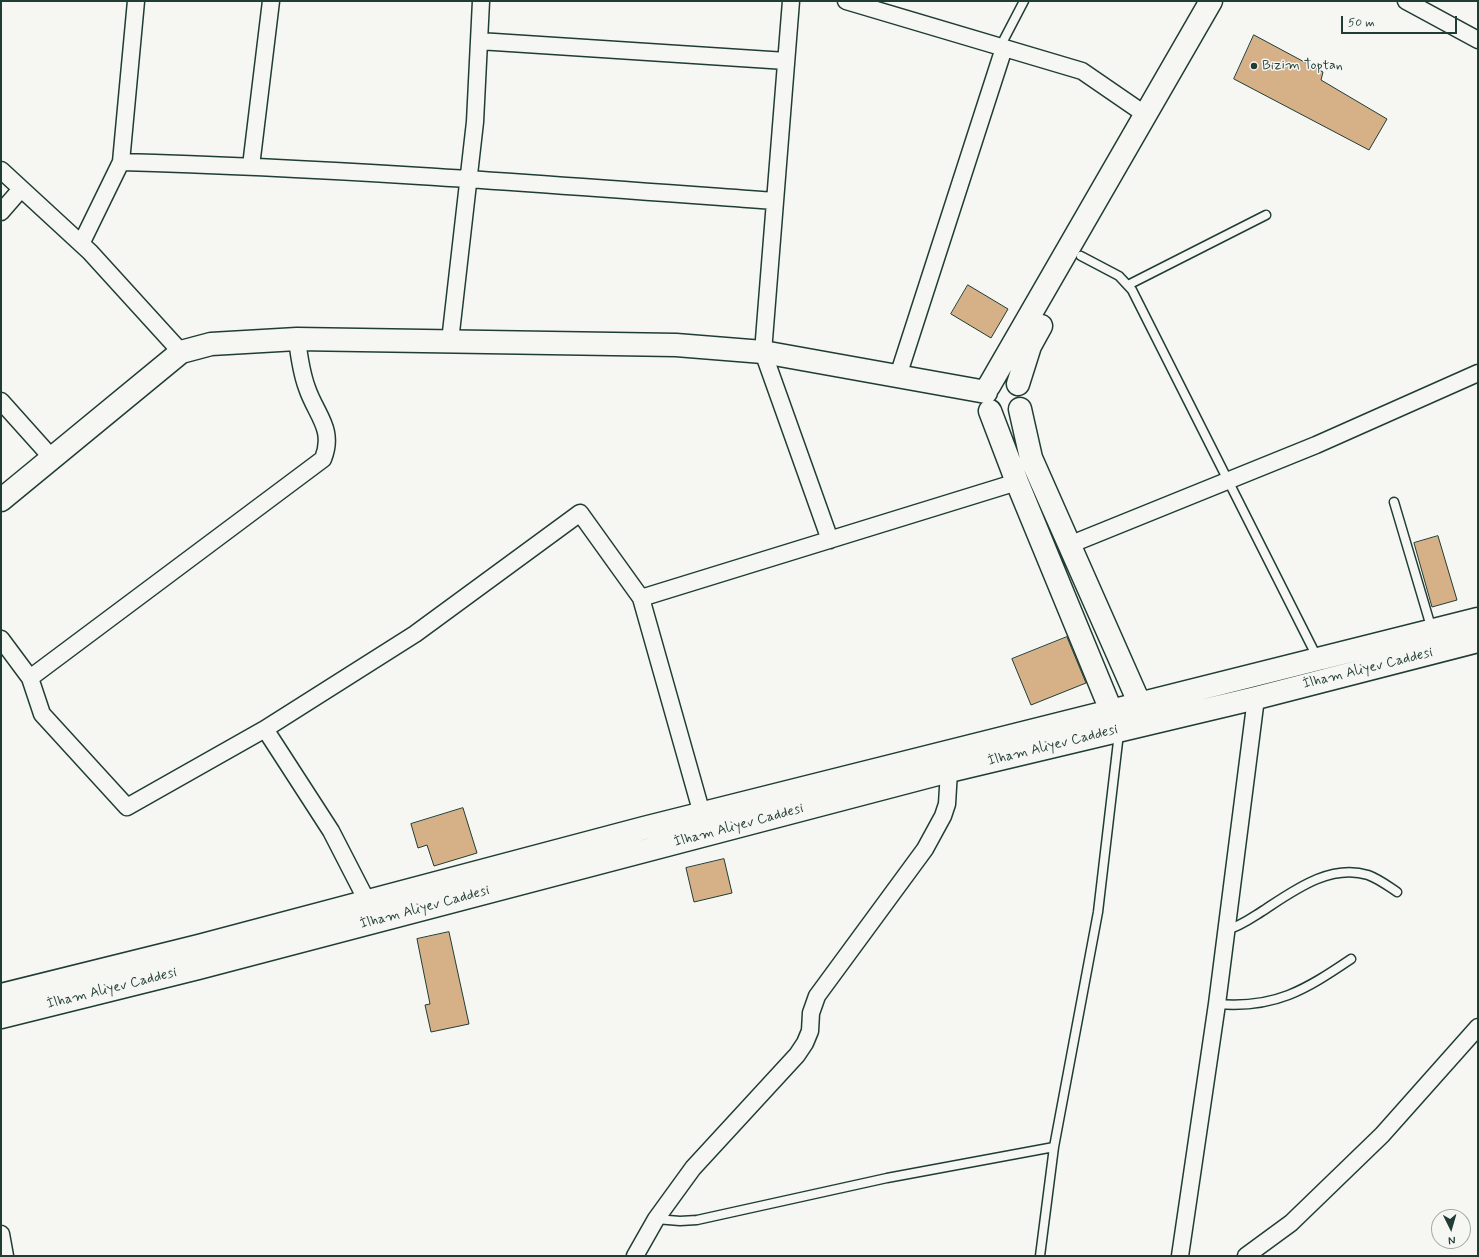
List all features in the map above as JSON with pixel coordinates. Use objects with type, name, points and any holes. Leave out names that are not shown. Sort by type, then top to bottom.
[{"type":"main road","points":[[1115,721],[1017,482],[989,396],[1211,1]]},
{"type":"main road","points":[[1018,384],[1030,346],[1226,1]]},
{"type":"main road","points":[[1,500],[181,352],[211,344],[297,339],[676,345],[763,352],[898,376],[989,396]]},
{"type":"main road","points":[[1000,379],[1013,380],[1018,384],[1024,395],[1024,401],[1020,409],[1012,416],[1006,417],[995,414],[989,396],[1000,379]]},
{"type":"main road","points":[[1020,409],[1031,458],[1145,714]]},
{"type":"main road","name":"İlham Aliyev Caddesi","points":[[1,995],[198,946],[702,814],[1145,714],[1318,660],[1478,619]]},
{"type":"main road","name":"İlham Aliyev Caddesi","points":[[1145,714],[1256,698],[1478,641]]},
{"type":"main road","name":"İlham Aliyev Caddesi","points":[[1,1017],[198,968],[949,771],[1115,721]]},
{"type":"street","points":[[81,244],[121,162],[136,1]]},
{"type":"street","points":[[251,166],[270,1]]},
{"type":"street","points":[[450,341],[475,122],[481,1]]},
{"type":"street","points":[[791,1],[763,352],[830,540]]},
{"type":"street","points":[[846,1],[1082,71],[1146,115]]},
{"type":"street","points":[[1406,1],[1478,40]]},
{"type":"street","points":[[479,41],[786,61]]},
{"type":"street","points":[[898,376],[1002,47]]},
{"type":"street","points":[[121,162],[251,166],[469,178],[775,201]]},
{"type":"street","points":[[1,170],[81,244],[181,352]]},
{"type":"street","points":[[1,212],[21,189]]},
{"type":"street","points":[[30,678],[323,459],[328,448],[328,434],[307,390],[301,371],[297,339]]},
{"type":"street","points":[[1069,545],[1316,445],[1478,373]]},
{"type":"street","points":[[1,401],[52,458]]},
{"type":"street","points":[[641,598],[1017,482]]},
{"type":"street","points":[[1,639],[30,678],[42,714],[127,807],[265,729],[415,634],[580,513],[641,598],[702,814]]},
{"type":"street","points":[[1180,1256],[1217,1004],[1256,698]]},
{"type":"street","points":[[265,729],[331,831],[367,901]]},
{"type":"street","points":[[635,1256],[656,1219],[693,1168],[764,1093],[805,1043],[810,1031],[812,1013],[817,996],[925,849],[943,816],[949,789],[949,771]]},
{"type":"street","points":[[1246,1256],[1291,1223],[1382,1135],[1478,1027]]},
{"type":"street","points":[[1,1234],[5,1256]]},
{"type":"lane","points":[[1002,47],[1024,1]]},
{"type":"lane","points":[[1128,285],[1266,215]]},
{"type":"lane","points":[[1081,256],[1120,276],[1128,285],[1318,660]]},
{"type":"lane","points":[[1394,502],[1432,631]]},
{"type":"lane","points":[[1040,1256],[1054,1147],[1098,912],[1115,721]]},
{"type":"lane","points":[[1226,930],[1240,925],[1296,889],[1333,874],[1350,872],[1368,875],[1397,892]]},
{"type":"lane","points":[[1217,1004],[1244,1005],[1279,999],[1305,989],[1351,959]]},
{"type":"lane","points":[[656,1219],[680,1221],[697,1220],[887,1178],[1054,1147]]},
{"type":"building","points":[[1254,35],[1323,72],[1321,80],[1387,119],[1369,150],[1234,79]]},
{"type":"building","points":[[968,285],[1008,309],[991,338],[951,314]]},
{"type":"building","points":[[1438,536],[1457,600],[1432,607],[1414,543]]},
{"type":"building","points":[[1067,637],[1086,683],[1031,705],[1012,659]]},
{"type":"building","points":[[463,808],[477,853],[434,866],[427,845],[418,848],[411,824]]},
{"type":"building","points":[[724,859],[732,893],[694,902],[686,868]]},
{"type":"building","points":[[449,932],[469,1024],[431,1032],[425,1005],[430,1004],[417,939]]},
{"type":"place","name":"Bizim Toptan","points":[[1254,66]]}]
